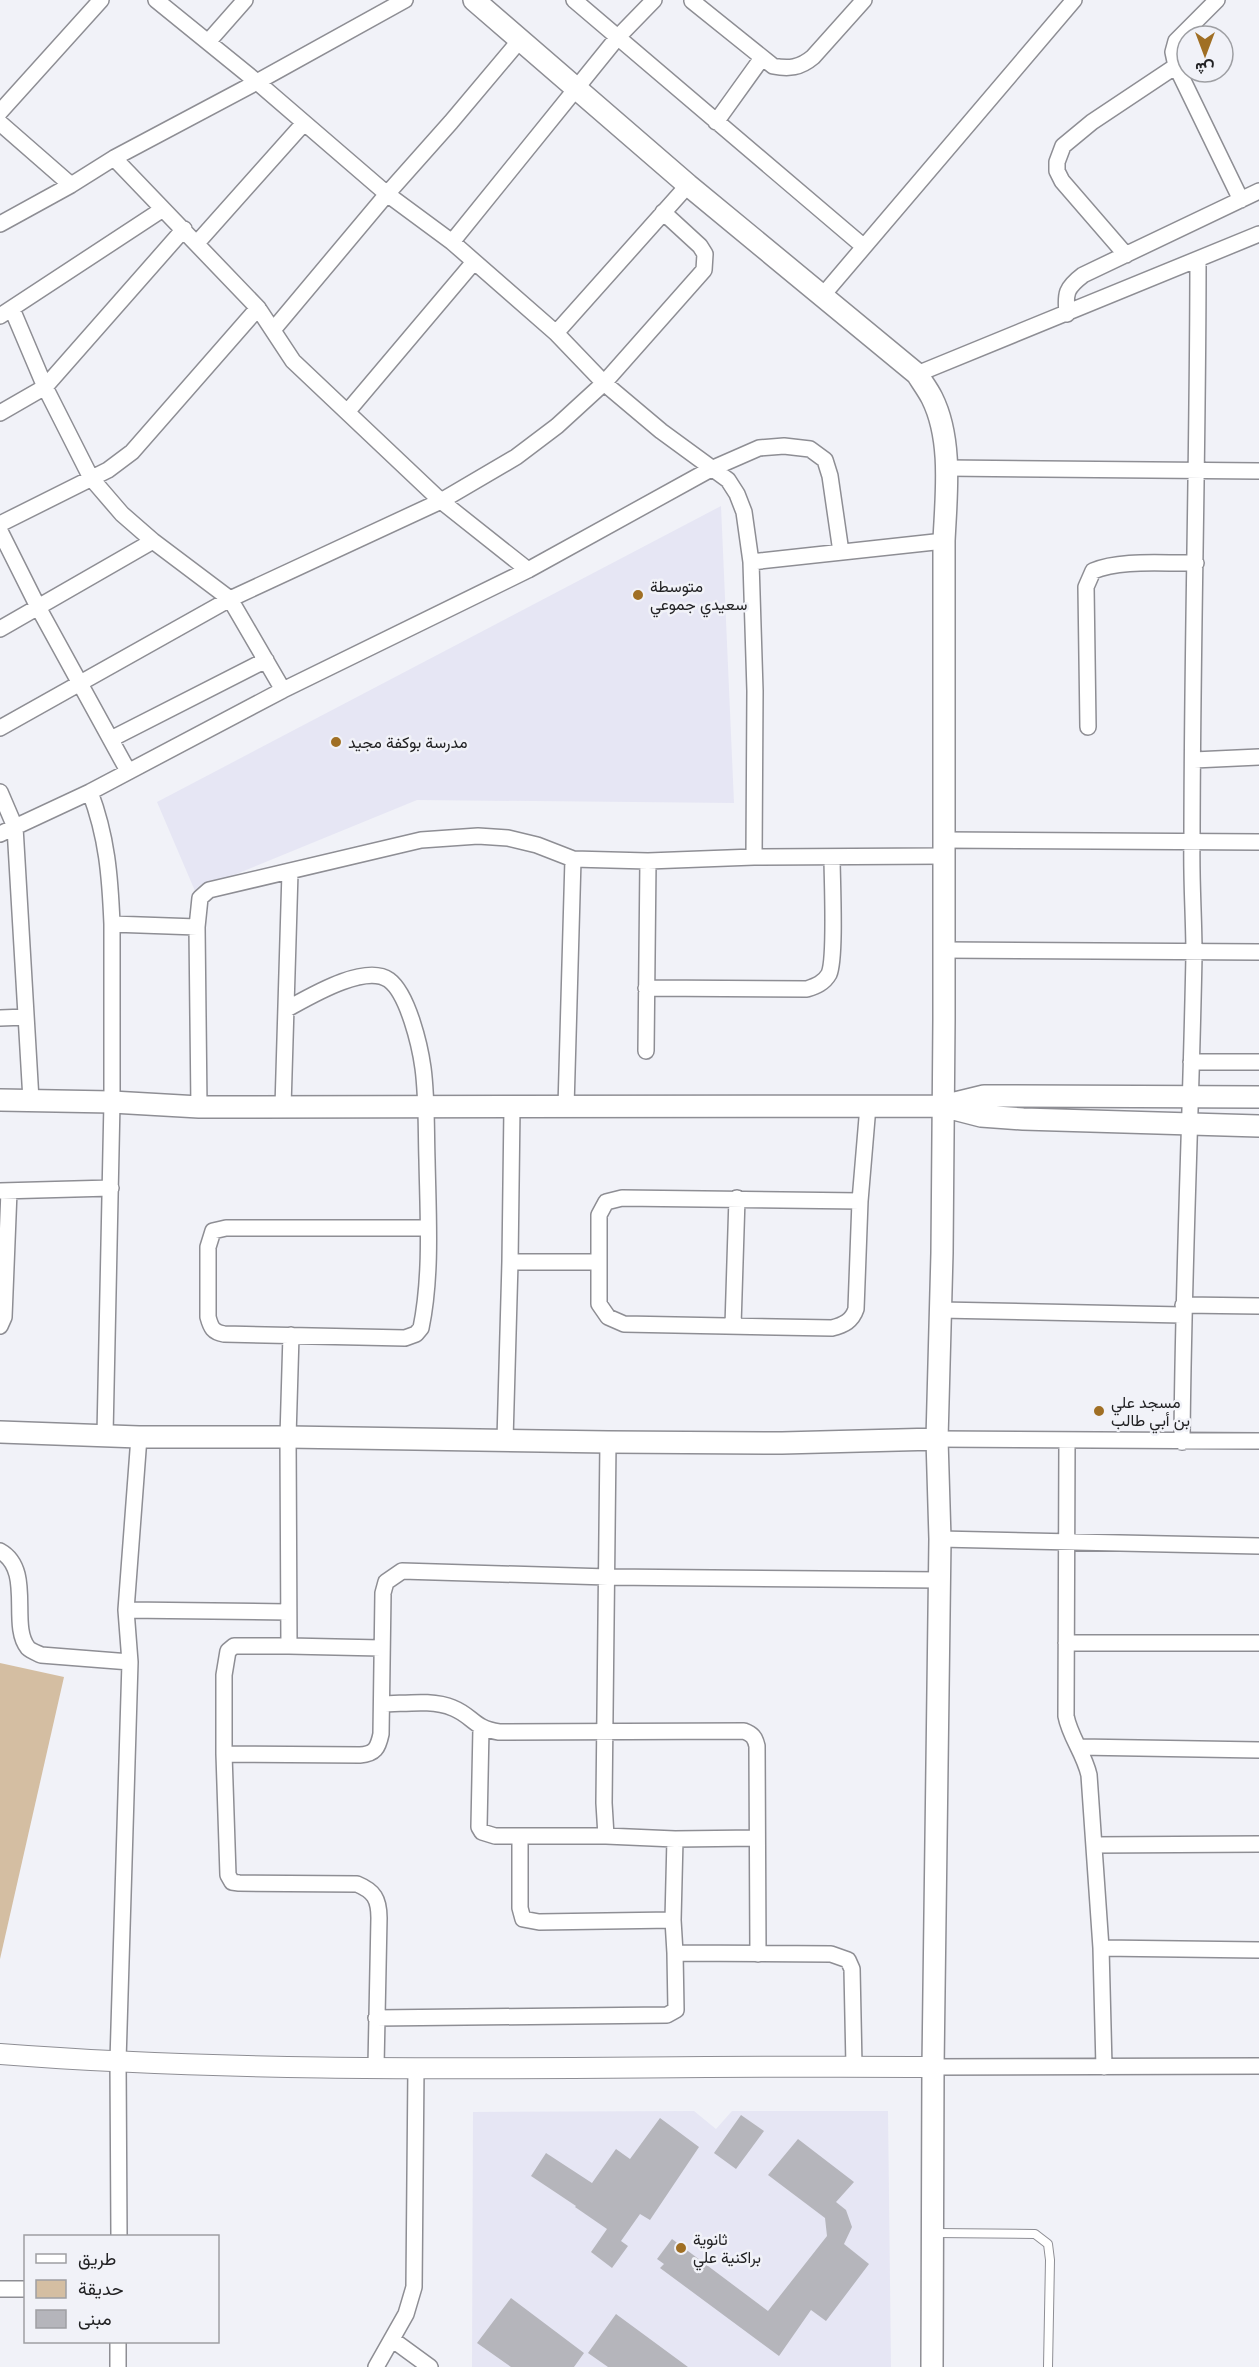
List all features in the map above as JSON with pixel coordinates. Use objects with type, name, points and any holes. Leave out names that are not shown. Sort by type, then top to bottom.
[{"type":"main road","points":[[474,0],[688,185],[917,374],[933,400],[942,429],[946,468],[943,1106],[937,1439],[940,1580],[933,2067],[932,2367]]},
{"type":"main road","points":[[0,1100],[112,1102],[199,1107],[512,1108],[943,1106],[984,1096],[1259,1097]]},
{"type":"main road","points":[[943,1106],[981,1116],[1002,1118],[1259,1126]]},
{"type":"main road","points":[[0,1432],[139,1437],[608,1442],[782,1443],[937,1439]]},
{"type":"street","points":[[0,112],[101,0]]},
{"type":"street","points":[[156,0],[257,82],[387,194],[452,242],[473,263],[556,333],[604,383],[711,469],[728,480],[744,512],[751,562],[755,691],[754,857]]},
{"type":"street","points":[[208,42],[245,0]]},
{"type":"street","points":[[0,224],[114,158],[405,0]]},
{"type":"street","points":[[574,0],[863,246]]},
{"type":"street","points":[[452,242],[617,38],[654,0]]},
{"type":"street","points":[[692,1],[773,66],[789,69],[805,63],[864,0]]},
{"type":"street","points":[[823,296],[863,246],[1074,0]]},
{"type":"street","points":[[1193,24],[1216,0]]},
{"type":"street","points":[[273,330],[520,40]]},
{"type":"street","points":[[1175,45],[1173,52],[1175,61]]},
{"type":"street","points":[[716,122],[762,58]]},
{"type":"street","points":[[1126,255],[1062,181],[1057,171],[1057,162],[1063,146],[1092,122],[1175,67]]},
{"type":"street","points":[[1185,84],[1241,200]]},
{"type":"street","points":[[0,123],[71,184]]},
{"type":"street","points":[[198,243],[304,123]]},
{"type":"street","points":[[114,158],[258,308],[293,361],[441,501],[528,570]]},
{"type":"street","points":[[556,333],[688,185]]},
{"type":"street","points":[[1067,314],[1065,296],[1070,285],[1083,275],[1259,191]]},
{"type":"street","points":[[163,209],[6,312],[91,478],[122,514],[153,541],[230,599],[283,690]]},
{"type":"street","points":[[0,728],[230,599],[441,501],[516,457],[557,426],[604,383],[699,279],[704,270],[705,254],[700,246],[663,212]]},
{"type":"street","points":[[0,413],[45,387],[184,229]]},
{"type":"street","points":[[917,374],[1259,234]]},
{"type":"street","points":[[1182,1442],[1183,1310],[1191,1124],[1194,952],[1191,842],[1198,470],[1198,260]]},
{"type":"street","points":[[348,411],[473,263]]},
{"type":"street","points":[[0,524],[108,470],[132,452],[258,308]]},
{"type":"street","points":[[0,834],[90,792],[283,690],[528,570],[711,469],[759,448],[784,446],[810,449],[825,460],[830,476],[841,552]]},
{"type":"street","points":[[946,468],[1259,471]]},
{"type":"street","points":[[0,531],[38,607],[128,771]]},
{"type":"street","points":[[0,629],[153,541]]},
{"type":"street","points":[[751,562],[944,541]]},
{"type":"street","points":[[1088,727],[1086,587],[1093,571],[1120,565],[1196,563]]},
{"type":"street","points":[[111,739],[266,660]]},
{"type":"street","points":[[1194,759],[1259,757]]},
{"type":"street","points":[[0,792],[15,827],[31,1100]]},
{"type":"street","points":[[90,792],[101,825],[110,870],[112,924],[111,1188],[105,1435]]},
{"type":"street","points":[[199,1107],[197,927],[200,898],[209,890],[420,840],[478,836],[508,838],[537,845],[573,859],[648,861],[832,857],[944,848],[1259,842]]},
{"type":"street","points":[[646,988],[807,989],[822,983],[830,973],[832,953],[832,857]]},
{"type":"street","points":[[566,1107],[573,859]]},
{"type":"street","points":[[646,1051],[648,861]]},
{"type":"street","points":[[283,1107],[290,872]]},
{"type":"street","points":[[112,924],[197,927]]},
{"type":"street","points":[[943,950],[1259,952]]},
{"type":"street","points":[[287,1009],[352,978],[369,976],[389,980],[397,989],[408,1010],[423,1069],[426,1107],[428,1228],[424,1315],[421,1328],[416,1334],[405,1338],[224,1334],[216,1333],[211,1328],[208,1317],[208,1247],[213,1231],[226,1228],[428,1228]]},
{"type":"street","points":[[0,1018],[26,1017]]},
{"type":"street","points":[[1191,1062],[1259,1062]]},
{"type":"street","points":[[860,1201],[622,1198],[606,1202],[599,1215],[599,1304],[603,1312],[614,1321],[624,1324],[832,1328],[848,1322],[856,1309],[860,1201],[868,1106]]},
{"type":"street","points":[[505,1440],[512,1108]]},
{"type":"street","points":[[0,1326],[4,1317],[4,1191],[111,1188]]},
{"type":"street","points":[[733,1326],[737,1198]]},
{"type":"street","points":[[510,1262],[598,1263]]},
{"type":"street","points":[[940,1310],[1183,1310],[1259,1306]]},
{"type":"street","points":[[289,1646],[288,1437],[291,1335]]},
{"type":"street","points":[[119,2235],[118,2061],[130,1662],[126,1610],[139,1437]]},
{"type":"street","points":[[937,1439],[1259,1441]]},
{"type":"street","points":[[1067,1440],[1066,1716],[1069,1731],[1085,1758],[1089,1775],[1101,1948],[1104,2067]]},
{"type":"street","points":[[606,1836],[608,1442]]},
{"type":"street","points":[[940,1539],[1259,1546]]},
{"type":"street","points":[[0,1551],[15,1568],[20,1588],[23,1635],[29,1648],[41,1654],[130,1662]]},
{"type":"street","points":[[224,1754],[370,1755],[376,1751],[379,1744],[382,1704],[383,1593],[386,1582],[402,1571],[608,1577],[940,1580]]},
{"type":"street","points":[[126,1610],[288,1612]]},
{"type":"street","points":[[1066,1643],[1259,1643]]},
{"type":"street","points":[[376,2066],[379,1905],[376,1897],[368,1889],[357,1884],[251,1884],[232,1882],[228,1875],[224,1675],[228,1651],[234,1646],[381,1648]]},
{"type":"street","points":[[382,1704],[444,1705],[460,1711],[481,1728],[499,1732],[744,1731],[751,1733],[756,1739],[757,1746],[758,1954]]},
{"type":"street","points":[[481,1728],[479,1827],[482,1833],[488,1836],[757,1838]]},
{"type":"street","points":[[1079,1747],[1259,1750]]},
{"type":"street","points":[[520,1836],[520,1908],[524,1919],[539,1922],[673,1920]]},
{"type":"street","points":[[376,2018],[667,2015],[676,2010],[673,1920],[675,1839]]},
{"type":"street","points":[[1095,1845],[1259,1844]]},
{"type":"street","points":[[1101,1948],[1259,1950]]},
{"type":"street","points":[[675,1953],[831,1954],[848,1960],[852,1969],[854,2066]]},
{"type":"street","points":[[0,2054],[118,2061],[327,2068],[376,2066],[1259,2066]]},
{"type":"street","points":[[376,2367],[406,2314],[414,2287],[416,2067]]},
{"type":"street","points":[[0,2289],[24,2289]]},
{"type":"street","points":[[393,2340],[430,2367]]},
{"type":"street","points":[[117,2367],[118,2343]]},
{"type":"lane","points":[[933,2233],[1035,2234],[1048,2244],[1050,2260],[1048,2367]]},
{"type":"shaded area","name":"متوسطة سعيدي جموعي","points":[[721,506],[734,803],[417,800],[195,891],[157,802]]},
{"type":"shaded area","name":"ثانوية براكنية علي","points":[[694,2111],[716,2129],[732,2111],[888,2111],[891,2367],[472,2367],[473,2112]]},
{"type":"green space","points":[[0,1663],[64,1677],[0,1959]]},
{"type":"building","points":[[741,2115],[764,2131],[736,2169],[714,2153]]},
{"type":"building","points":[[660,2118],[699,2147],[650,2220],[640,2214],[621,2241],[628,2246],[612,2268],[591,2252],[607,2229],[531,2176],[546,2153],[592,2183],[616,2149],[630,2159]]},
{"type":"building","points":[[798,2139],[854,2182],[836,2202],[846,2210],[852,2227],[844,2244],[869,2264],[826,2321],[811,2310],[779,2356],[660,2268],[664,2264],[657,2259],[672,2239],[768,2311],[827,2236],[825,2218],[768,2175]]},
{"type":"building","points":[[511,2298],[584,2353],[574,2367],[511,2367],[477,2343]]},
{"type":"building","points":[[616,2314],[688,2367],[608,2367],[588,2353]]},
{"type":"place","name":"متوسطة سعيدي جموعي","points":[[638,595]]},
{"type":"place","name":"مدرسة بوكفة مجيد","points":[[336,742]]},
{"type":"place","name":"مسجد علي بن أبي طالب","points":[[1099,1411]]},
{"type":"place","name":"ثانوية براكنية علي","points":[[681,2248]]}]
